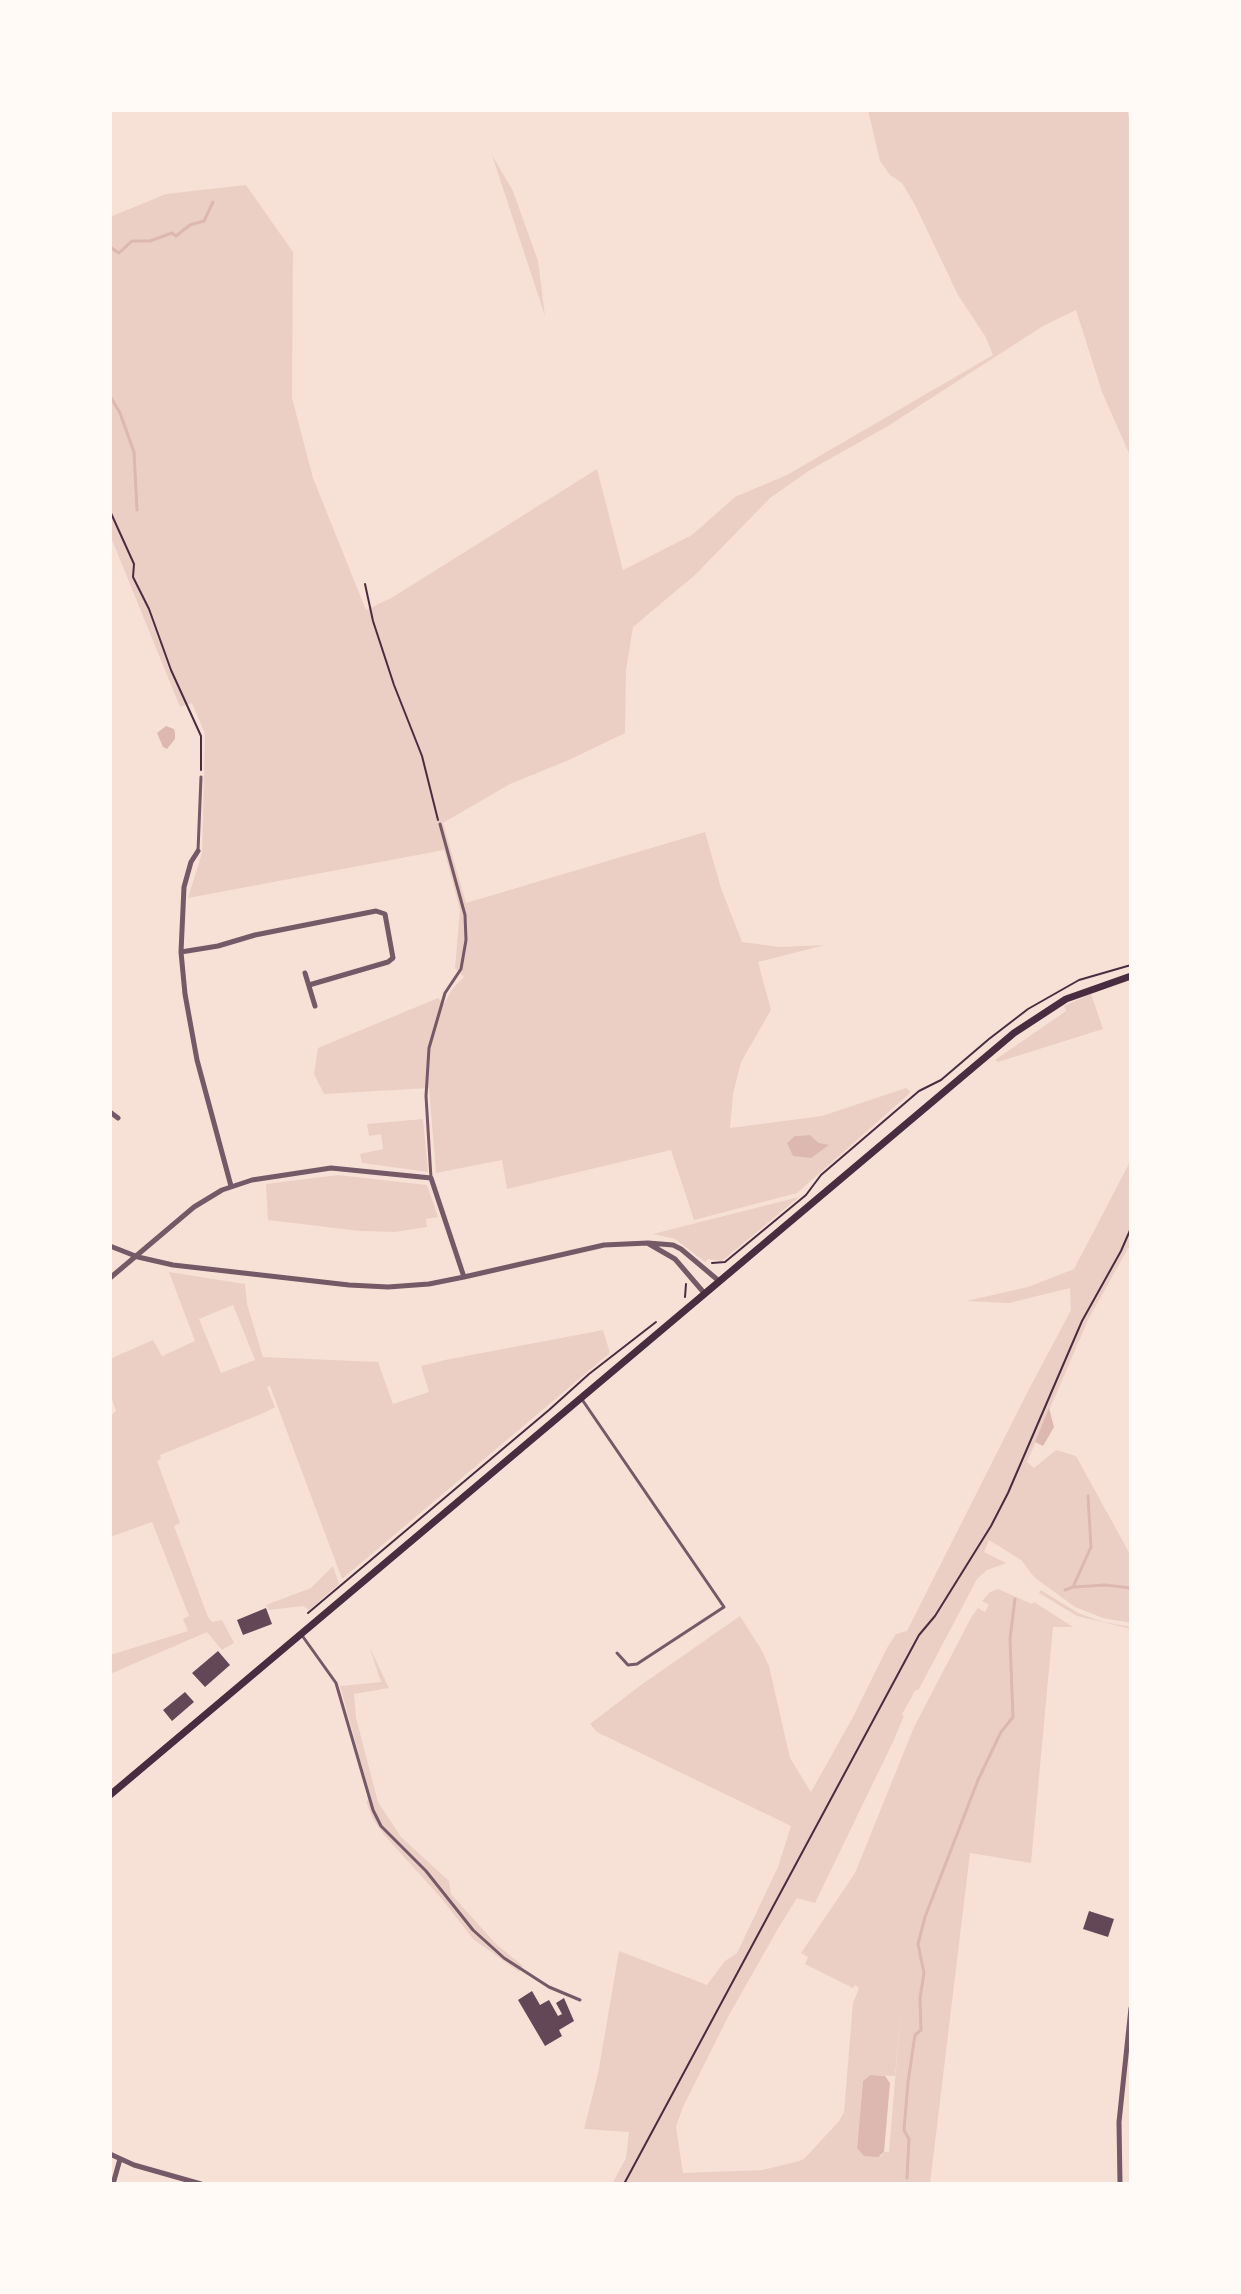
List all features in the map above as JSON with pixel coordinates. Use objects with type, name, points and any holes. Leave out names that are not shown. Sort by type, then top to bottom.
[{"type":"main road","points":[[110,1795],[1028,1022],[1066,999],[1131,976]]},
{"type":"street","points":[[198,851],[191,862],[184,887],[181,952],[189,1025],[231,1186]]},
{"type":"street","points":[[181,952],[383,912],[393,958],[309,985]]},
{"type":"street","points":[[305,973],[315,1006]]},
{"type":"street","points":[[110,1112],[118,1118]]},
{"type":"street","points":[[110,1278],[194,1207],[231,1186],[331,1168],[431,1178],[464,1277]]},
{"type":"street","points":[[110,1246],[138,1257],[173,1265],[369,1286],[429,1284],[604,1245],[648,1243],[673,1245],[681,1249],[719,1281]]},
{"type":"street","points":[[648,1243],[682,1265],[705,1294]]},
{"type":"street","points":[[1120,2184],[1119,2122],[1129,2050],[1131,2008]]},
{"type":"street","points":[[110,2154],[201,2184]]},
{"type":"street","points":[[113,2184],[120,2159]]},
{"type":"lane","points":[[198,851],[201,777]]},
{"type":"lane","points":[[431,1178],[426,1096],[429,1048],[445,993],[461,969],[466,940],[465,915],[440,824]]},
{"type":"lane","points":[[581,1398],[724,1607],[637,1664],[628,1665],[617,1653]]},
{"type":"lane","points":[[308,1613],[315,1622]]},
{"type":"lane","points":[[301,1634],[336,1683],[369,1799],[381,1826],[426,1871],[473,1930],[504,1958],[549,1987],[580,2000]]},
{"type":"path","points":[[110,511],[134,564],[133,577],[201,736],[201,777]]},
{"type":"path","points":[[365,584],[373,621],[422,756],[440,824]]},
{"type":"path","points":[[709,1263],[725,1262],[806,1195]]},
{"type":"path","points":[[624,2184],[919,1635],[947,1597],[1008,1493],[1082,1321],[1131,1228]]},
{"type":"path","points":[[684,1299],[686,1284]]},
{"type":"path","points":[[308,1613],[589,1374],[657,1321]]},
{"type":"shaded area","points":[[868,110],[1127,110],[1131,126],[1131,458],[1102,392],[1076,310],[1043,326],[770,498],[695,575],[633,627],[626,670],[625,733],[510,784],[443,823],[466,903],[705,832],[721,888],[742,942],[780,947],[825,945],[758,962],[771,1010],[741,1062],[733,1094],[730,1128],[822,1116],[906,1088],[910,1091],[797,1193],[694,1220],[671,1150],[507,1189],[502,1160],[436,1173],[429,1088],[324,1094],[314,1074],[318,1048],[438,998],[444,1004],[464,977],[455,968],[460,910],[444,850],[188,898],[202,853],[205,734],[192,703],[180,707],[110,535],[110,217],[166,194],[246,185],[293,252],[292,398],[313,478],[366,610],[393,597],[597,469],[623,570],[692,535],[735,497],[787,475],[993,355],[985,336],[958,295],[915,205],[902,183],[890,175],[880,161]],"holes":[[[810,1135],[819,1143],[811,1158],[795,1136]]]},
{"type":"shaded area","points":[[492,155],[513,191],[538,261],[545,316]]},
{"type":"shaded area","points":[[166,726],[174,729],[175,733],[175,739],[167,749],[157,733]]},
{"type":"shaded area","points":[[1091,994],[1103,1029],[998,1062],[995,1060],[1066,1011],[1064,1006]]},
{"type":"shaded area","points":[[423,1119],[428,1172],[362,1163],[360,1154],[383,1149],[381,1134],[369,1136],[367,1124]]},
{"type":"shaded area","points":[[810,1135],[819,1143],[829,1145],[811,1158],[793,1156],[787,1143],[795,1136]]},
{"type":"shaded area","points":[[1131,1160],[1131,1243],[1088,1320],[1027,1462],[1034,1468],[1056,1450],[1076,1456],[1131,1556],[1131,1623],[1103,1618],[1075,1607],[1034,1577],[1021,1560],[989,1540],[984,1552],[1006,1563],[987,1570],[977,1579],[919,1689],[902,1714],[904,1716],[893,1742],[815,1903],[797,1898],[779,1927],[729,2015],[676,2127],[683,2173],[763,2170],[799,2161],[839,2121],[844,2112],[853,2003],[859,1988],[855,1985],[853,1988],[805,1964],[808,1957],[801,1953],[855,1873],[914,1727],[972,1616],[978,1608],[985,1612],[989,1605],[982,1601],[998,1589],[1032,1604],[1034,1602],[1073,1627],[1053,1627],[1031,1863],[970,1853],[930,2184],[612,2184],[626,2158],[629,2132],[584,2129],[598,2074],[619,1951],[707,1985],[725,1961],[737,1953],[778,1867],[791,1826],[597,1732],[590,1724],[740,1616],[769,1666],[790,1758],[811,1792],[887,1648],[896,1634],[907,1631],[1071,1310],[1070,1288],[1009,1303],[966,1301],[1028,1287],[1074,1269]],"holes":[[[902,1998],[889,2152],[881,2156],[857,2148],[863,2081],[870,2075],[895,2076]]]},
{"type":"shaded area","points":[[338,1175],[427,1185],[438,1217],[426,1219],[427,1227],[395,1232],[268,1220],[266,1184]]},
{"type":"shaded area","points":[[799,1197],[722,1261],[708,1259],[705,1262],[675,1239],[653,1234]]},
{"type":"shaded area","points":[[169,1272],[245,1284],[247,1304],[263,1357],[378,1362],[393,1404],[429,1392],[421,1366],[445,1360],[603,1330],[610,1353],[342,1579],[270,1386],[267,1387],[275,1407],[160,1455],[161,1459],[157,1461],[180,1523],[174,1526],[208,1617],[212,1622],[222,1620],[234,1643],[222,1650],[207,1632],[110,1674],[110,1655],[188,1631],[183,1619],[189,1616],[152,1522],[110,1537],[110,1416],[116,1411],[110,1393],[110,1359],[153,1340],[162,1356],[195,1341]],"holes":[[[233,1305],[255,1360],[221,1373],[199,1319]]]},
{"type":"shaded area","points":[[1049,1408],[1054,1427],[1043,1446],[1035,1442]]},
{"type":"shaded area","points":[[333,1566],[339,1584],[309,1610],[303,1606],[269,1610],[266,1605],[311,1588]]},
{"type":"shaded area","points":[[1041,1590],[1078,1613],[1131,1629],[1077,1616],[1039,1593]]},
{"type":"shaded area","points":[[369,1646],[389,1688],[354,1694],[356,1718],[378,1802],[401,1837],[449,1881],[451,1894],[496,1944],[523,1966],[519,1972],[473,1939],[373,1819],[366,1801],[371,1799],[340,1686],[381,1682]]},
{"type":"shaded area","points":[[870,2075],[885,2076],[890,2083],[884,2152],[878,2157],[864,2156],[857,2148],[863,2081]]},
{"type":"building","points":[[266,1608],[272,1624],[243,1635],[237,1620]]},
{"type":"building","points":[[218,1651],[230,1665],[205,1687],[192,1673]]},
{"type":"building","points":[[185,1692],[194,1702],[172,1721],[163,1710]]},
{"type":"building","points":[[1089,1911],[1114,1919],[1108,1937],[1083,1929]]},
{"type":"building","points":[[532,1991],[540,2005],[549,2000],[558,2016],[562,2014],[556,2003],[564,1998],[574,2021],[559,2030],[562,2036],[545,2046],[518,2000]]},
{"type":"waterway","points":[[110,247],[119,253],[132,241],[150,241],[172,233],[176,236],[190,225],[204,221],[213,202]]},
{"type":"waterway","points":[[110,396],[120,413],[134,452],[137,510]]},
{"type":"waterway","points":[[1065,1590],[1073,1587],[1091,1547],[1088,1496]]},
{"type":"waterway","points":[[1075,1587],[1105,1585],[1131,1588]]},
{"type":"waterway","points":[[907,2178],[909,2139],[904,2130],[915,2035],[921,2030],[920,1998],[924,1973],[918,1944],[925,1917],[978,1780],[1001,1732],[1013,1717],[1010,1639],[1015,1599]]}]
